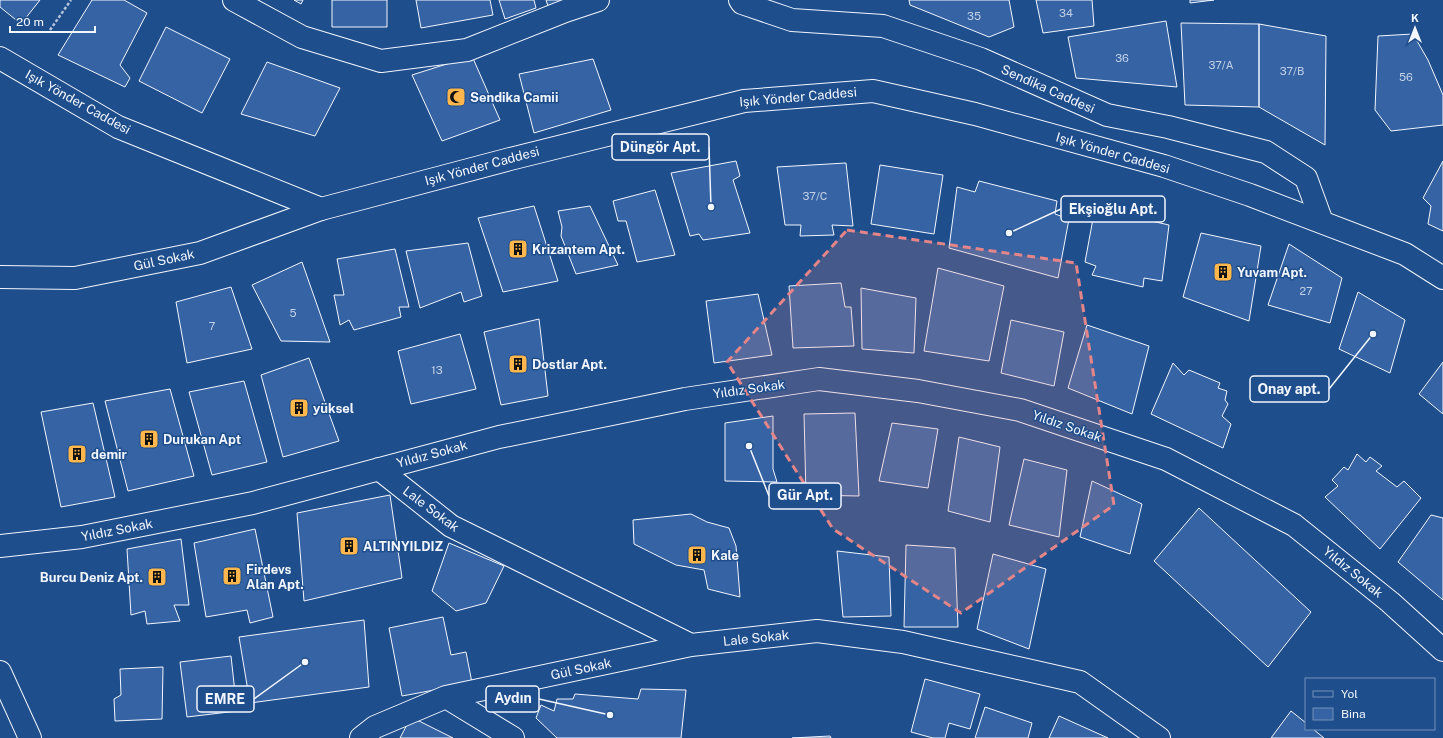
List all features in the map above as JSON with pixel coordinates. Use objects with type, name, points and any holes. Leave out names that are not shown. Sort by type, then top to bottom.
[{"type":"street","points":[[234,0],[302,37],[381,61],[467,50],[565,11],[598,0]]},
{"type":"street","name":"Sendika Caddesi","points":[[740,0],[792,20],[883,26],[981,59],[1107,115],[1168,127],[1266,152],[1306,178],[1322,222]]},
{"type":"street","name":"Işık Yönder Caddesi","points":[[0,58],[118,127],[321,209],[510,159],[744,101],[873,91],[975,114],[1164,166],[1322,222],[1405,254],[1443,278]]},
{"type":"street","name":"Gül Sokak","points":[[0,277],[75,278],[192,254],[321,209]]},
{"type":"street","name":"Yıldız Sokak","points":[[0,546],[82,537],[253,503],[507,435],[685,399],[819,379],[918,391],[1020,410],[1166,459],[1294,525],[1390,602],[1443,650]]},
{"type":"street","name":"Lale Sokak","points":[[379,469],[451,526],[570,587],[691,646],[817,631],[903,642],[1080,682],[1159,738]]},
{"type":"street","name":"Gül Sokak","points":[[361,738],[375,727],[446,697],[691,646]]},
{"type":"street","points":[[0,672],[30,738]]},
{"type":"street","points":[[446,697],[513,738]]},
{"type":"path","points":[[50,30],[71,0]]},
{"type":"highlighted area","points":[[847,230],[1076,263],[1114,505],[961,613],[833,529],[727,362]]},
{"type":"building","points":[[0,0],[40,0],[21,24],[0,7]]},
{"type":"building","points":[[92,0],[124,0],[147,13],[120,65],[130,78],[125,87],[58,55]]},
{"type":"building","points":[[294,0],[303,0],[301,4]]},
{"type":"building","points":[[332,0],[387,0],[387,27],[332,27]]},
{"type":"building","points":[[416,0],[490,0],[493,15],[421,28]]},
{"type":"building","points":[[499,0],[534,0],[536,8],[505,19]]},
{"type":"building","points":[[546,0],[565,0],[548,6]]},
{"type":"building","points":[[909,0],[1009,0],[1014,27],[989,37],[910,5]]},
{"type":"building","points":[[1036,0],[1092,0],[1094,26],[1043,33]]},
{"type":"building","points":[[1190,0],[1214,0],[1190,3]]},
{"type":"building","points":[[1166,21],[1177,87],[1076,78],[1068,37]]},
{"type":"building","points":[[1181,23],[1259,24],[1259,107],[1185,105]]},
{"type":"building","points":[[1259,24],[1326,36],[1325,145],[1259,107]]},
{"type":"building","points":[[166,27],[230,59],[202,113],[139,81]]},
{"type":"building","points":[[1413,34],[1428,60],[1443,95],[1443,125],[1391,131],[1375,110],[1378,36]]},
{"type":"building","name":"Sendika Camii","points":[[472,56],[500,120],[442,141],[412,75]]},
{"type":"building","points":[[593,59],[611,110],[534,133],[519,74]]},
{"type":"building","points":[[267,62],[340,88],[315,136],[241,114]]},
{"type":"building","points":[[736,161],[740,176],[733,180],[750,233],[703,240],[699,234],[690,236],[671,173]]},
{"type":"building","points":[[1443,161],[1443,231],[1428,224],[1431,206],[1423,198]]},
{"type":"building","points":[[846,163],[853,226],[832,225],[834,235],[800,236],[801,225],[785,225],[777,167]]},
{"type":"building","points":[[880,165],[943,175],[934,234],[871,224]]},
{"type":"building","points":[[979,181],[1057,201],[1055,214],[1069,219],[1058,278],[949,248],[957,187],[975,192]]},
{"type":"building","points":[[655,190],[675,255],[637,262],[626,221],[618,221],[613,201]]},
{"type":"building","name":"Krizantem Apt.","points":[[534,206],[558,281],[503,292],[478,218]]},
{"type":"building","points":[[590,206],[618,265],[576,274],[561,236],[562,227],[558,211]]},
{"type":"building","points":[[1095,208],[1169,225],[1162,281],[1144,278],[1143,287],[1092,275],[1096,266],[1085,262]]},
{"type":"building","name":"Yuvam Apt.","points":[[1201,233],[1261,246],[1249,321],[1183,297]]},
{"type":"building","points":[[468,243],[482,296],[464,302],[461,292],[420,308],[406,251]]},
{"type":"building","points":[[1289,244],[1342,278],[1330,323],[1268,305]]},
{"type":"building","points":[[395,249],[409,307],[399,307],[401,317],[354,330],[349,320],[340,325],[334,295],[344,295],[337,259]]},
{"type":"building","points":[[302,262],[330,342],[281,341],[252,285]]},
{"type":"building","points":[[938,268],[1004,286],[989,361],[924,351]]},
{"type":"building","points":[[841,283],[845,307],[851,307],[854,346],[793,348],[789,286]]},
{"type":"building","points":[[231,287],[252,349],[187,363],[176,302]]},
{"type":"building","points":[[861,288],[916,298],[914,353],[862,349]]},
{"type":"building","points":[[1358,292],[1405,320],[1390,373],[1339,349]]},
{"type":"building","points":[[758,294],[772,355],[714,363],[706,301]]},
{"type":"building","name":"Dostlar Apt.","points":[[539,319],[548,396],[501,405],[484,332]]},
{"type":"building","points":[[1011,320],[1064,332],[1054,386],[1001,373]]},
{"type":"building","points":[[1087,325],[1149,346],[1132,414],[1068,388]]},
{"type":"building","points":[[460,334],[476,389],[411,404],[398,351]]},
{"type":"building","name":"yüksel","points":[[309,358],[339,441],[283,457],[261,375]]},
{"type":"building","points":[[1443,362],[1443,414],[1419,394]]},
{"type":"building","points":[[1173,363],[1184,375],[1189,370],[1220,383],[1218,388],[1227,391],[1225,400],[1228,404],[1222,416],[1231,424],[1223,448],[1151,414]]},
{"type":"building","points":[[244,381],[267,462],[212,475],[189,392]]},
{"type":"building","name":"Durukan Apt","points":[[170,389],[194,476],[128,491],[105,401]]},
{"type":"building","name":"demir","points":[[93,403],[115,497],[61,507],[41,412]]},
{"type":"building","points":[[855,413],[859,496],[806,495],[804,414]]},
{"type":"building","points":[[773,416],[773,469],[777,482],[725,481],[725,423]]},
{"type":"building","points":[[892,423],[938,429],[928,488],[879,481]]},
{"type":"building","points":[[959,437],[1000,447],[990,522],[948,511]]},
{"type":"building","points":[[1357,454],[1366,462],[1370,457],[1382,466],[1376,471],[1397,487],[1404,481],[1421,498],[1380,549],[1325,497],[1338,486],[1332,480],[1344,467],[1348,470]]},
{"type":"building","points":[[1024,459],[1067,470],[1059,537],[1009,525]]},
{"type":"building","points":[[1092,481],[1142,504],[1130,554],[1080,537]]},
{"type":"building","name":"ALTINYILDIZ","points":[[390,495],[402,578],[304,601],[297,513]]},
{"type":"building","points":[[1199,508],[1311,612],[1268,667],[1154,561]]},
{"type":"building","name":"Kale","points":[[691,514],[707,522],[729,528],[736,546],[740,597],[708,589],[704,570],[676,565],[634,544],[633,520]]},
{"type":"building","points":[[1431,515],[1443,518],[1443,600],[1398,562]]},
{"type":"building","name":"Firdevs Alan Apt.","points":[[255,529],[273,617],[250,623],[247,610],[206,617],[194,543]]},
{"type":"building","name":"Burcu Deniz Apt.","points":[[181,539],[189,605],[174,605],[180,621],[147,624],[145,611],[131,615],[127,549]]},
{"type":"building","points":[[449,543],[504,566],[486,603],[456,611],[432,591]]},
{"type":"building","points":[[906,545],[955,548],[958,627],[904,627]]},
{"type":"building","points":[[837,551],[889,557],[891,616],[843,617]]},
{"type":"building","points":[[993,554],[1046,569],[1029,649],[977,629]]},
{"type":"building","points":[[443,617],[451,655],[466,652],[472,683],[402,696],[389,628]]},
{"type":"building","points":[[364,620],[369,687],[250,703],[239,637]]},
{"type":"building","points":[[231,656],[237,711],[187,717],[180,662]]},
{"type":"building","points":[[163,667],[162,719],[115,721],[114,699],[121,695],[120,669]]},
{"type":"building","points":[[925,679],[980,694],[970,729],[949,723],[945,738],[933,738],[911,732]]},
{"type":"building","points":[[641,689],[686,690],[681,738],[557,738],[536,718],[541,705],[554,711],[557,699],[573,699],[575,694],[638,699]]},
{"type":"building","points":[[985,707],[1032,723],[1028,738],[975,738]]},
{"type":"building","points":[[1291,711],[1305,722],[1305,730],[1314,730],[1324,738],[1271,738]]},
{"type":"building","points":[[1059,716],[1108,738],[1049,738]]},
{"type":"building","points":[[411,717],[453,738],[400,738]]},
{"type":"building","points":[[830,736],[831,738],[792,738]]},
{"type":"place","name":"Sendika Camii","points":[[456,97]]},
{"type":"place","name":"Düngör Apt.","points":[[711,207]]},
{"type":"place","name":"Ekşioğlu Apt.","points":[[1009,233]]},
{"type":"place","name":"Krizantem Apt.","points":[[518,249]]},
{"type":"place","name":"Yuvam Apt.","points":[[1223,272]]},
{"type":"place","name":"Onay apt.","points":[[1373,334]]},
{"type":"place","name":"Dostlar Apt.","points":[[518,364]]},
{"type":"place","name":"yüksel","points":[[299,408]]},
{"type":"place","name":"Durukan Apt","points":[[149,439]]},
{"type":"place","name":"Gür Apt.","points":[[749,446]]},
{"type":"place","name":"demir","points":[[77,454]]},
{"type":"place","name":"ALTINYILDIZ","points":[[349,546]]},
{"type":"place","name":"Kale","points":[[697,555]]},
{"type":"place","name":"Firdevs Alan Apt.","points":[[232,576]]},
{"type":"place","name":"Burcu Deniz Apt.","points":[[157,577]]},
{"type":"place","name":"EMRE","points":[[305,662]]},
{"type":"place","name":"Aydın","points":[[610,715]]}]
